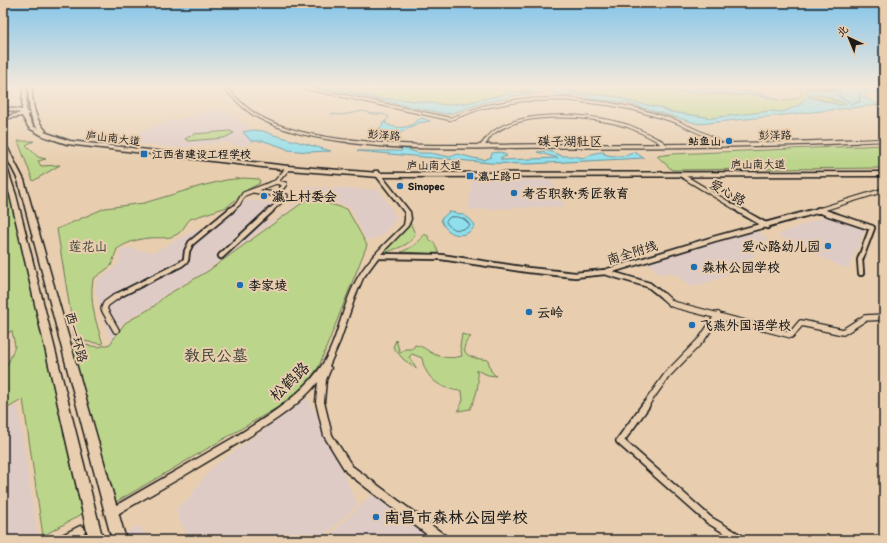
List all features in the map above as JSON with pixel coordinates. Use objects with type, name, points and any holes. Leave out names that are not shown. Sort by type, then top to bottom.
[{"type":"highway","points":[[3,118],[29,112]]},
{"type":"highway","name":"庐山南大道","points":[[32,112],[37,126],[43,131],[74,141],[214,158],[377,174],[884,171]]},
{"type":"highway","points":[[3,118],[27,122],[24,113]]},
{"type":"highway","name":"庐山南大道","points":[[27,122],[36,130],[69,143],[288,168],[377,174],[884,174]]},
{"type":"highway","name":"西一环路","points":[[4,147],[21,180],[119,540]]},
{"type":"highway","points":[[3,165],[14,195],[96,540]]},
{"type":"highway","points":[[3,183],[14,195]]},
{"type":"main road","name":"松鹤路","points":[[118,509],[225,447],[278,414],[308,389],[332,354],[356,284],[366,269],[406,225],[408,219],[408,213],[377,174]]},
{"type":"main road","points":[[332,354],[322,380],[320,402],[328,436],[349,469],[442,540]]},
{"type":"main road","points":[[64,540],[80,531]]},
{"type":"street","name":"彭泽路","points":[[252,112],[277,125],[304,133],[376,144],[482,146],[721,145],[828,144],[884,140]]},
{"type":"street","points":[[419,112],[450,119],[468,112]]},
{"type":"street","points":[[646,112],[675,121],[710,137],[721,145]]},
{"type":"street","name":"彭泽路","points":[[482,146],[486,137],[492,132],[512,123],[528,119],[560,117],[584,118],[620,124],[639,131],[665,145]]},
{"type":"street","points":[[116,330],[104,309],[106,304],[115,297],[174,268],[186,260],[191,243],[238,204],[244,194],[276,182],[288,168]]},
{"type":"street","name":"爱心路","points":[[681,175],[767,226]]},
{"type":"street","points":[[276,182],[285,184],[276,195]]},
{"type":"street","name":"南全附线","points":[[378,256],[441,257],[528,270],[575,275],[605,272],[714,239],[767,226],[884,190]]},
{"type":"street","points":[[221,256],[286,196],[252,191]]},
{"type":"street","points":[[818,210],[872,228],[860,260],[861,273]]},
{"type":"street","points":[[605,272],[649,285],[672,304],[791,335],[800,323],[843,332],[865,318],[884,317]]},
{"type":"street","points":[[718,315],[702,339],[667,375],[620,441],[709,520],[742,540]]},
{"type":"shaded area","points":[[204,112],[227,112],[253,129],[245,132],[255,142],[242,146],[222,142],[176,148],[121,141],[156,125]]},
{"type":"shaded area","name":"考否职教·秀匠教育","points":[[472,179],[551,180],[565,206],[468,210]]},
{"type":"shaded area","points":[[304,186],[380,190],[397,219],[381,237],[366,240],[350,207],[311,196],[301,201],[206,271],[163,296],[154,305],[122,323],[115,335],[110,340],[95,292],[97,279],[118,265],[121,249],[127,248],[153,252],[196,230],[202,230],[221,215],[246,200],[275,203],[256,220],[271,221],[306,195]]},
{"type":"shaded area","name":"爱心路幼儿园","points":[[828,215],[866,228],[849,268],[842,267],[777,235]]},
{"type":"shaded area","name":"森林公园学校","points":[[756,230],[769,240],[746,250],[756,255],[728,272],[729,275],[691,288],[676,275],[667,273],[661,275],[647,263]]},
{"type":"shaded area","points":[[308,397],[358,505],[319,540],[191,540],[179,520],[176,508],[187,500],[211,468]]},
{"type":"shaded area","points":[[18,405],[38,540],[3,540],[3,413]]},
{"type":"shaded area","name":"南昌市森林公园学校","points":[[373,493],[433,540],[325,540]]},
{"type":"shaded area","points":[[139,526],[149,540],[110,540]]},
{"type":"green space","points":[[673,112],[760,112],[712,118]]},
{"type":"green space","points":[[230,131],[234,133],[224,138],[188,141],[185,139],[194,134]]},
{"type":"green space","points":[[18,141],[34,141],[26,145],[38,157],[46,159],[38,161],[41,166],[60,165],[33,181]]},
{"type":"green space","points":[[884,145],[884,168],[672,170],[657,156],[672,154]]},
{"type":"green space","name":"莲花山","points":[[244,178],[259,179],[260,183],[247,190],[227,207],[190,219],[181,231],[172,237],[140,239],[117,249],[111,266],[93,279],[93,304],[103,344],[75,340],[57,229],[105,208],[144,203],[201,186],[226,180]]},
{"type":"green space","points":[[3,186],[10,196],[82,514],[43,536],[23,399],[3,411],[3,367],[8,364],[15,346],[12,331],[3,335]]},
{"type":"green space","name":"教民公墓","points":[[309,198],[347,209],[367,245],[319,366],[305,386],[280,406],[116,502],[70,343],[99,347],[110,344],[125,323],[153,307],[165,296],[208,271]]},
{"type":"green space","points":[[410,222],[415,234],[413,238],[406,244],[384,253]]},
{"type":"green space","points":[[424,234],[428,236],[430,241],[434,242],[439,254],[401,252],[417,243]]},
{"type":"green space","points":[[462,334],[471,337],[464,347],[466,353],[474,358],[488,360],[491,371],[496,376],[488,375],[476,370],[478,385],[476,395],[470,409],[458,411],[463,400],[462,391],[441,386],[427,372],[422,358],[412,354],[409,357],[417,369],[403,359],[393,347],[396,340],[400,353],[405,349],[412,349],[415,345],[442,357],[458,357],[462,356],[460,346]]},
{"type":"water","points":[[438,112],[454,112],[446,114]]},
{"type":"water","points":[[658,112],[673,112],[712,118],[760,112],[809,112],[699,124]]},
{"type":"water","points":[[422,118],[430,121],[418,123],[402,132],[390,134],[380,131],[380,127],[383,126],[382,124],[384,122],[392,126],[403,127],[410,126]]},
{"type":"water","points":[[254,130],[263,131],[331,151],[309,152],[288,150],[264,141],[251,141],[243,132]]},
{"type":"water","points":[[399,147],[419,153],[430,153],[450,157],[458,154],[484,160],[491,157],[492,153],[500,152],[507,156],[500,158],[502,160],[558,158],[537,152],[549,151],[562,156],[585,158],[598,152],[620,156],[628,155],[634,152],[644,158],[528,164],[490,163],[357,151],[402,151]]},
{"type":"water","points":[[449,212],[464,215],[475,225],[471,230],[462,235],[451,233],[443,225],[441,219]]},
{"type":"waterway","points":[[331,114],[342,115],[357,112]]},
{"type":"waterway","points":[[368,112],[383,114],[389,117],[384,123]]},
{"type":"tunnel","points":[[80,531],[113,512]]},
{"type":"place","name":"鲇鱼山","points":[[729,141]]},
{"type":"place","name":"江西省建设工程学校","points":[[144,154]]},
{"type":"place","name":"瀛上路口","points":[[470,176]]},
{"type":"place","name":"Sinopec","points":[[400,186]]},
{"type":"place","name":"考否职教·秀匠教育","points":[[514,193]]},
{"type":"place","name":"瀛上村委会","points":[[264,196]]},
{"type":"place","name":"爱心路幼儿园","points":[[828,246]]},
{"type":"place","name":"森林公园学校","points":[[694,267]]},
{"type":"place","name":"李家堎","points":[[240,285]]},
{"type":"place","name":"云岭","points":[[529,312]]},
{"type":"place","name":"飞燕外国语学校","points":[[692,325]]},
{"type":"place","name":"南昌市森林公园学校","points":[[376,517]]},
{"type":"district","name":"碟子湖社区","points":[[570,141]]}]
